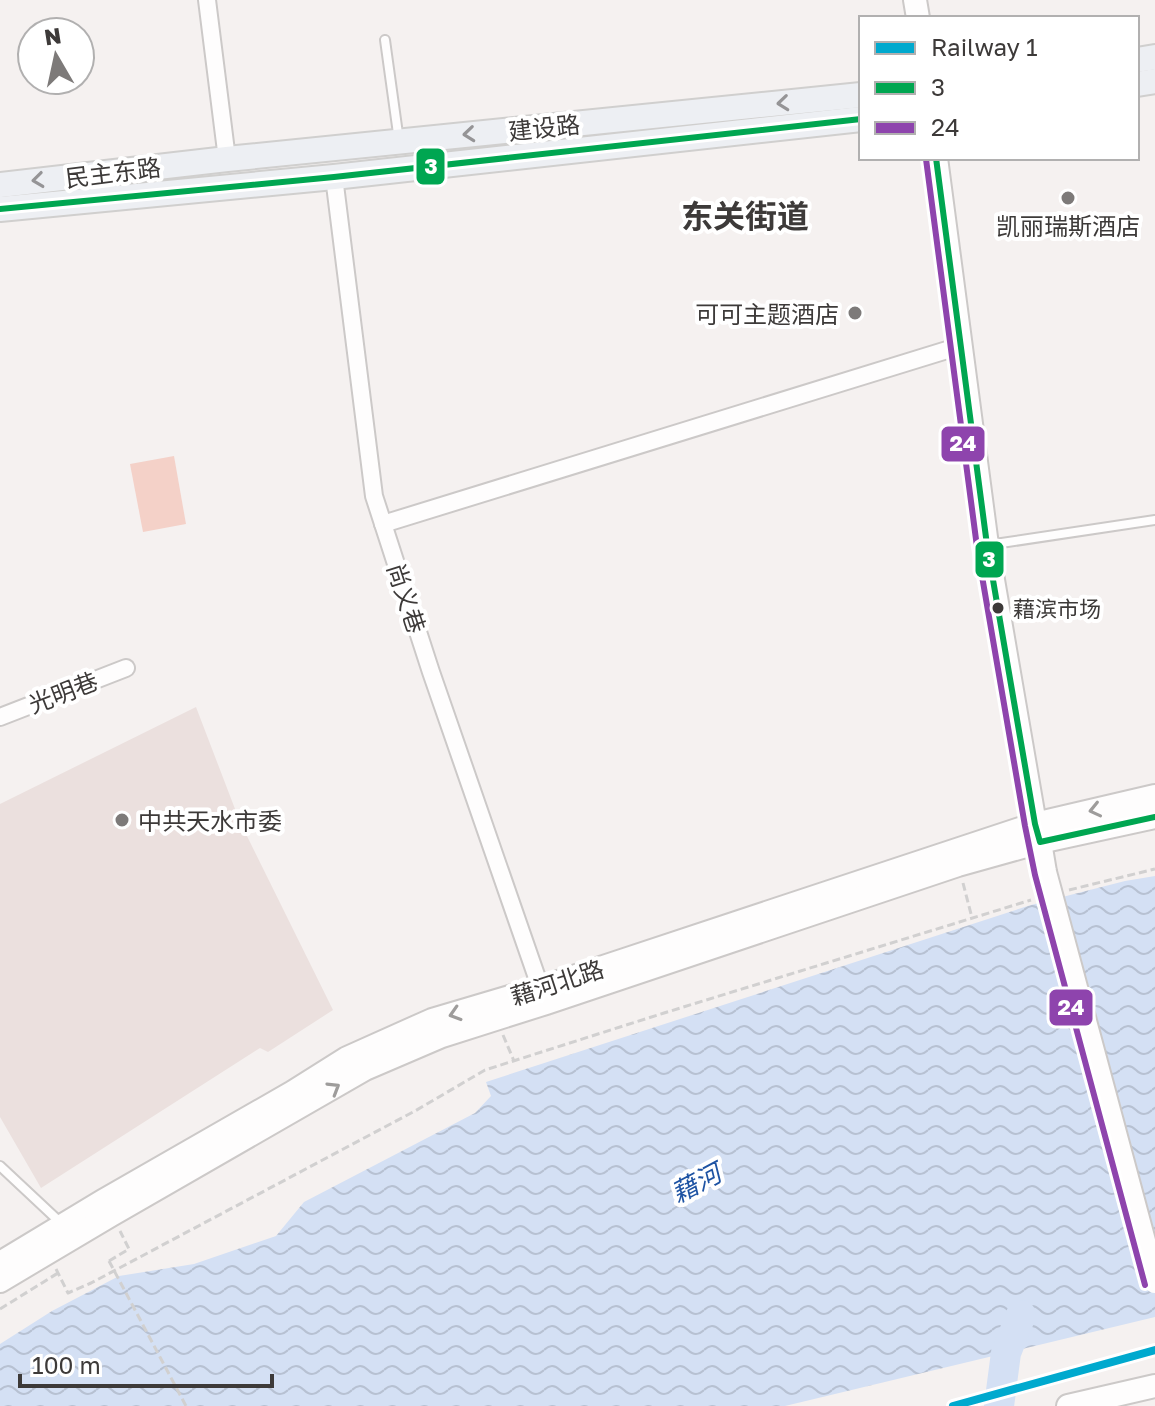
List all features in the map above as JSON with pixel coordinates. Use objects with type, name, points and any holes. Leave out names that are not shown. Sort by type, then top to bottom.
[{"type":"main road","name":"建设路","points":[[227,159],[859,95]]},
{"type":"main road","name":"民主东路","points":[[0,209],[334,177],[859,119]]},
{"type":"main road","name":"民主东路","points":[[0,185],[227,159]]},
{"type":"main road","points":[[936,160],[987,545],[1037,833],[1155,1282]]},
{"type":"main road","name":"藉河北路","points":[[0,1281],[365,1069],[442,1036],[496,1019],[543,996],[1155,796]]},
{"type":"main road","name":"藉河北路","points":[[0,1263],[347,1058],[432,1020],[543,996],[958,865],[1037,833],[1155,817]]},
{"type":"main road","points":[[1071,1405],[1155,1386]]},
{"type":"street","points":[[207,0],[227,159]]},
{"type":"street","name":"尚义巷","points":[[334,177],[374,496],[543,996]]},
{"type":"street","points":[[383,524],[960,346]]},
{"type":"street","name":"光明巷","points":[[1,711],[126,668]]},
{"type":"lane","points":[[385,40],[400,141]]},
{"type":"lane","points":[[987,545],[1155,520]]},
{"type":"lane","points":[[0,1166],[63,1225]]},
{"type":"path","points":[[958,865],[972,918]]},
{"type":"path","points":[[1063,891],[1155,869]]},
{"type":"path","points":[[48,1252],[68,1293],[415,1111],[485,1070],[1034,899]]},
{"type":"path","points":[[496,1019],[514,1061]]},
{"type":"path","points":[[129,1249],[109,1261],[186,1406]]},
{"type":"path","points":[[0,1309],[58,1273]]},
{"type":"shaded area","points":[[174,456],[186,524],[143,532],[130,464]]},
{"type":"shaded area","points":[[196,707],[240,822],[333,1010],[268,1052],[260,1048],[41,1188],[0,1117],[0,804]]},
{"type":"water","name":"藉河","points":[[1155,876],[1155,1317],[785,1406],[0,1406],[0,1344],[52,1311],[119,1276],[194,1264],[276,1236],[304,1202],[475,1113],[491,1096],[486,1082],[1031,905]]},
{"type":"waterway","points":[[999,1406],[1006,1353],[1021,1315]]},
{"type":"rail line","name":"1","points":[[953,1406],[1155,1350]]},
{"type":"transit line","name":"3","points":[[0,209],[334,177],[859,119]]},
{"type":"transit line","name":"24","points":[[926,160],[977,547],[1025,826],[1035,875],[1145,1285]]},
{"type":"transit line","name":"3","points":[[936,160],[987,545],[1040,842],[1155,817]]},
{"type":"place","name":"凯丽瑞斯酒店","points":[[1068,198]]},
{"type":"place","name":"可可主题酒店","points":[[855,313]]},
{"type":"place","name":"藉滨市场","points":[[998,608]]},
{"type":"place","name":"中共天水市委","points":[[122,820]]},
{"type":"district","name":"东关街道","points":[[745,216]]}]
